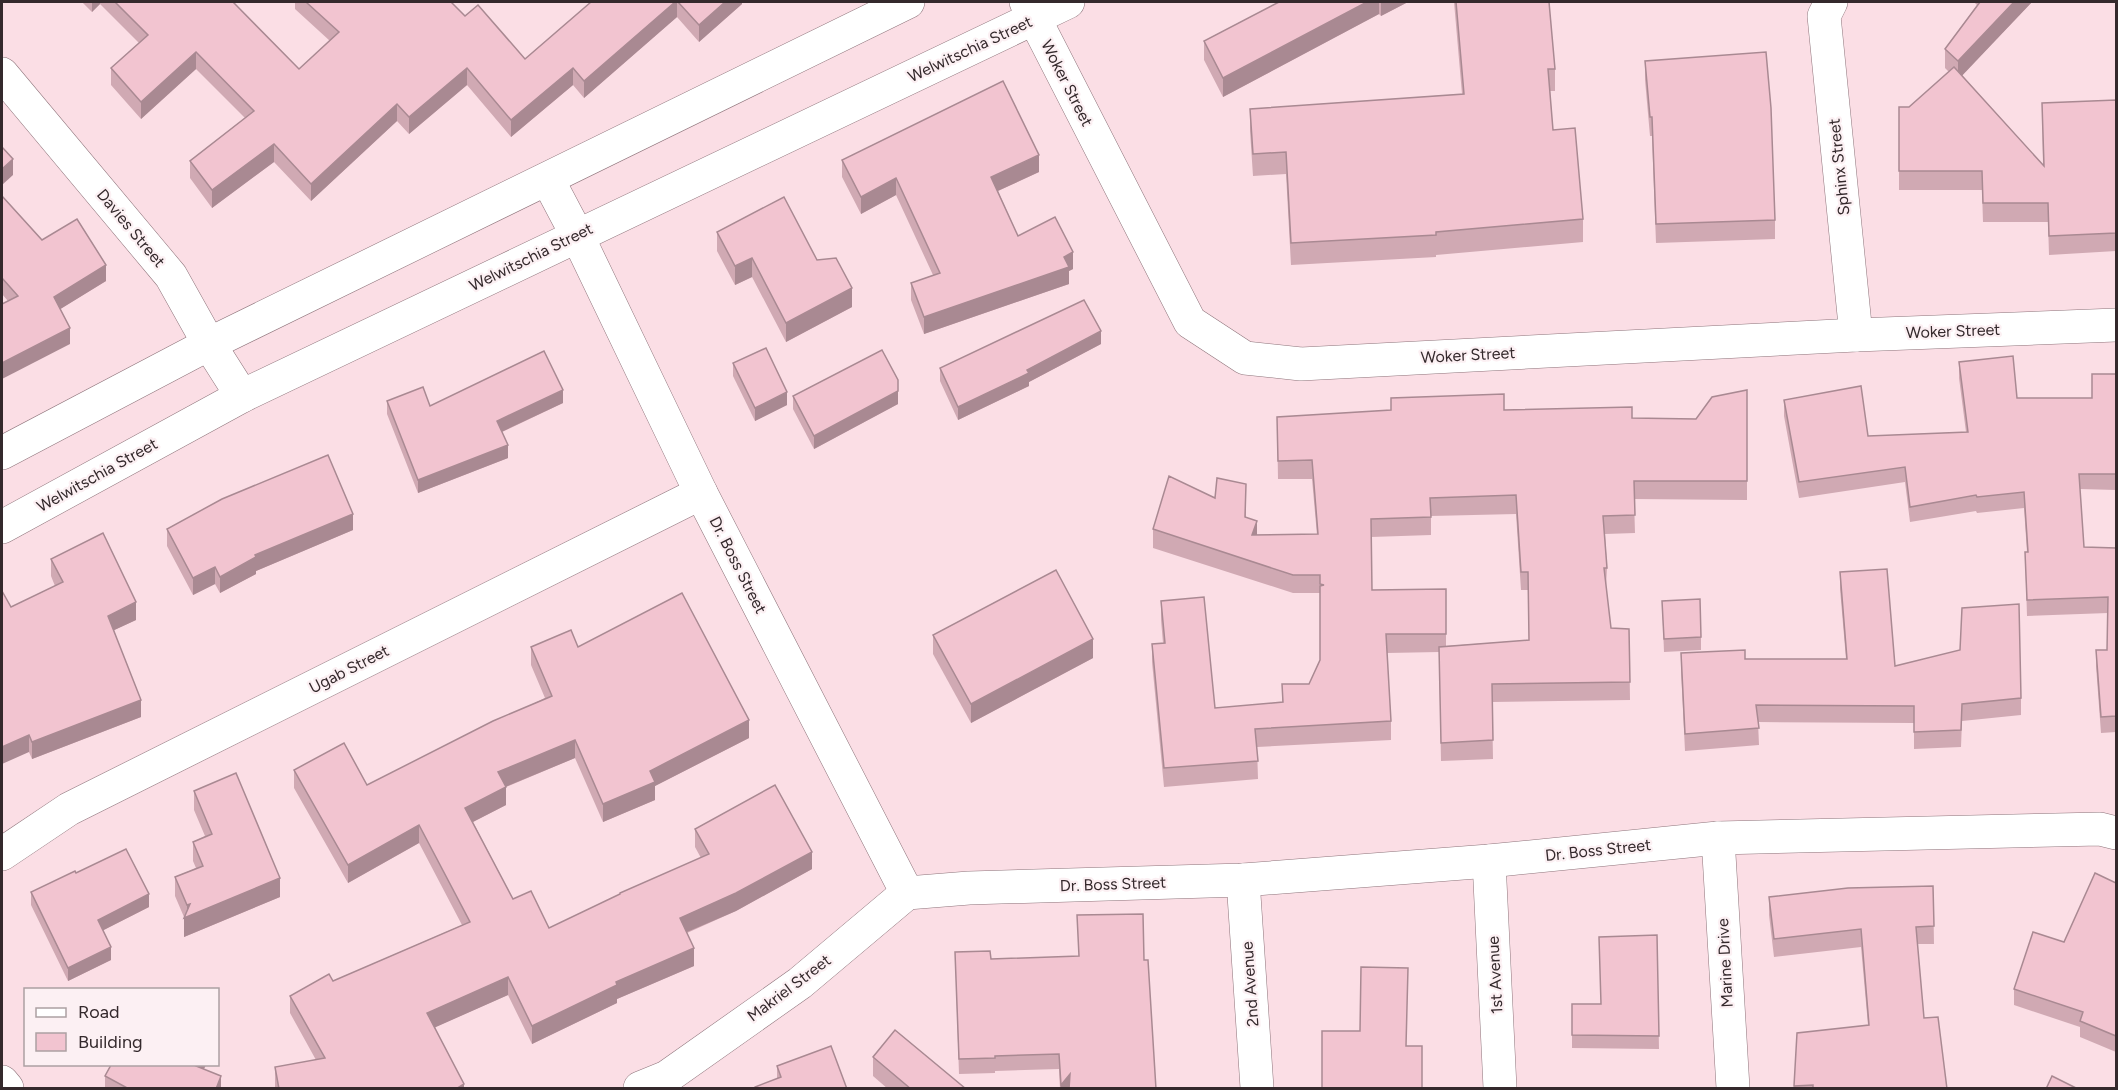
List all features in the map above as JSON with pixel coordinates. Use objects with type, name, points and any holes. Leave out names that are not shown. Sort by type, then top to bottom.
[{"type":"street","points":[[2,453],[209,344],[908,2]]},
{"type":"street","name":"Welwitschia Street","points":[[2,527],[242,396],[577,235],[1030,10],[1068,2]]},
{"type":"street","name":"Sphinx Street","points":[[1831,2],[1824,16],[1856,335]]},
{"type":"street","name":"Woker Street","points":[[1030,10],[1190,322],[1245,358],[1301,364],[1856,335],[2116,325]]},
{"type":"street","name":"Davies Street","points":[[2,74],[171,276],[209,344],[242,396]]},
{"type":"street","name":"Dr. Boss Street","points":[[548,180],[577,235],[701,493],[907,893],[969,888],[1243,880],[1489,861],[1718,838],[2100,829],[2116,832]]},
{"type":"street","name":"Ugab Street","points":[[2,854],[69,809],[701,493]]},
{"type":"street","name":"Marine Drive","points":[[1718,838],[1733,1089]]},
{"type":"street","name":"1st Avenue","points":[[1489,861],[1500,1089]]},
{"type":"street","name":"2nd Avenue","points":[[1243,880],[1257,1089]]},
{"type":"street","name":"Makriel Street","points":[[660,1085],[800,983],[907,893]]},
{"type":"street","points":[[2,1082],[7,1089]]},
{"type":"building","points":[[115,2],[233,2],[299,69],[339,32],[306,2],[451,2],[465,16],[478,5],[525,59],[591,2],[675,2],[584,81],[573,68],[511,120],[467,68],[409,117],[397,104],[311,184],[274,144],[212,190],[190,161],[254,111],[196,52],[141,102],[111,68],[148,35]]},
{"type":"building","points":[[678,2],[725,2],[699,25]]},
{"type":"building","points":[[1279,2],[1367,2],[1223,78],[1204,41]]},
{"type":"building","points":[[1456,2],[1549,2],[1555,69],[1548,69],[1553,130],[1575,128],[1583,219],[1436,232],[1436,235],[1291,243],[1286,152],[1253,154],[1250,109],[1464,94]]},
{"type":"building","points":[[1980,2],[2014,2],[1958,61],[1945,49]]},
{"type":"building","points":[[1766,52],[1771,108],[1775,220],[1656,224],[1652,117],[1650,117],[1645,61]]},
{"type":"building","points":[[1954,67],[2044,166],[2042,103],[2116,100],[2116,233],[2049,236],[2048,203],[1983,203],[1982,171],[1899,171],[1899,107],[1909,107]]},
{"type":"building","points":[[1003,81],[1039,155],[991,177],[1018,236],[1055,217],[1073,252],[1064,257],[1069,267],[924,317],[911,283],[940,273],[896,178],[861,197],[842,160]]},
{"type":"building","points":[[2,147],[13,159],[2,169]]},
{"type":"building","points":[[2,196],[42,240],[77,219],[106,265],[54,297],[70,328],[2,363],[2,304],[18,296],[2,278]]},
{"type":"building","points":[[784,197],[817,260],[836,258],[852,288],[786,323],[752,258],[735,266],[717,232]]},
{"type":"building","points":[[1084,300],[1101,331],[1027,370],[1029,373],[958,407],[940,368]]},
{"type":"building","points":[[766,348],[787,392],[755,408],[733,363]]},
{"type":"building","points":[[882,350],[898,380],[898,391],[814,436],[793,396]]},
{"type":"building","points":[[544,351],[563,390],[497,421],[508,445],[418,480],[387,401],[423,387],[430,406]]},
{"type":"building","points":[[2013,356],[2017,398],[2092,398],[2092,374],[2116,374],[2116,474],[2079,474],[2084,547],[2116,548],[2116,716],[2101,717],[2096,650],[2107,650],[2108,597],[2027,600],[2025,552],[2028,552],[2024,492],[1977,497],[1976,495],[1910,507],[1905,467],[1799,482],[1784,400],[1861,386],[1868,436],[1968,432],[1959,362]]},
{"type":"building","points":[[1747,390],[1747,481],[1634,481],[1635,515],[1603,516],[1607,568],[1604,568],[1611,628],[1629,629],[1630,682],[1492,684],[1493,740],[1441,743],[1439,647],[1529,640],[1528,572],[1521,572],[1516,495],[1430,498],[1431,517],[1371,519],[1372,590],[1446,589],[1446,634],[1386,634],[1391,721],[1255,729],[1258,761],[1164,768],[1152,644],[1165,643],[1161,601],[1204,597],[1215,708],[1283,702],[1282,684],[1309,684],[1320,660],[1320,586],[1324,585],[1320,584],[1320,575],[1293,575],[1153,529],[1169,476],[1215,498],[1217,478],[1246,484],[1245,517],[1257,521],[1252,535],[1318,534],[1312,460],[1278,461],[1277,417],[1391,410],[1391,398],[1504,394],[1504,410],[1632,407],[1632,418],[1696,419],[1712,397]]},
{"type":"building","points":[[328,455],[353,514],[255,555],[256,557],[220,577],[215,567],[193,578],[167,529],[222,499]]},
{"type":"building","points":[[103,533],[136,602],[108,616],[141,700],[32,742],[29,735],[2,747],[2,591],[11,607],[63,582],[51,559]]},
{"type":"building","points":[[1887,569],[1895,666],[1960,650],[1962,608],[2019,604],[2021,698],[1962,704],[1961,730],[1914,732],[1914,706],[1756,705],[1759,728],[1685,734],[1681,653],[1745,650],[1745,659],[1847,659],[1840,572]]},
{"type":"building","points":[[1056,570],[1093,639],[971,704],[933,635]]},
{"type":"building","points":[[682,593],[749,720],[650,771],[655,782],[603,804],[575,740],[498,772],[506,787],[465,808],[513,899],[531,891],[549,928],[620,893],[709,854],[695,829],[775,785],[812,852],[736,893],[680,918],[694,948],[616,982],[617,985],[532,1026],[508,977],[427,1013],[464,1084],[456,1089],[279,1089],[275,1067],[325,1058],[290,996],[329,974],[333,981],[470,922],[419,825],[348,865],[294,770],[344,743],[367,785],[493,721],[552,696],[531,647],[571,630],[578,647]]},
{"type":"building","points":[[1700,599],[1701,637],[1664,639],[1662,601]]},
{"type":"building","points":[[236,773],[280,878],[184,918],[190,904],[187,905],[175,877],[203,866],[193,842],[212,834],[194,791]]},
{"type":"building","points":[[126,849],[149,894],[98,920],[111,947],[68,968],[31,892]]},
{"type":"building","points":[[2095,873],[2116,883],[2116,1036],[2080,1021],[2083,1012],[2014,989],[2033,932],[2064,942]]},
{"type":"building","points":[[1933,886],[1934,926],[1916,927],[1924,1018],[1938,1017],[1947,1089],[1813,1089],[1813,1085],[1794,1086],[1797,1033],[1869,1025],[1861,929],[1774,939],[1769,897],[1848,888]]},
{"type":"building","points":[[1143,914],[1144,960],[1148,960],[1156,1089],[1069,1089],[1070,1074],[1061,1085],[1059,1054],[959,1059],[955,952],[990,951],[991,959],[1079,956],[1077,915]]},
{"type":"building","points":[[1657,935],[1659,1036],[1572,1035],[1572,1004],[1601,1004],[1599,937]]},
{"type":"building","points":[[1361,967],[1408,968],[1406,1046],[1422,1046],[1422,1089],[1322,1089],[1322,1031],[1360,1031]]},
{"type":"building","points":[[895,1030],[966,1089],[911,1089],[873,1057]]},
{"type":"building","points":[[831,1046],[847,1089],[755,1089],[755,1087],[781,1077],[777,1066]]},
{"type":"building","points":[[110,1066],[196,1066],[221,1076],[216,1089],[129,1089],[105,1076]]},
{"type":"building","points":[[2052,1076],[2078,1089],[2046,1089]]}]
